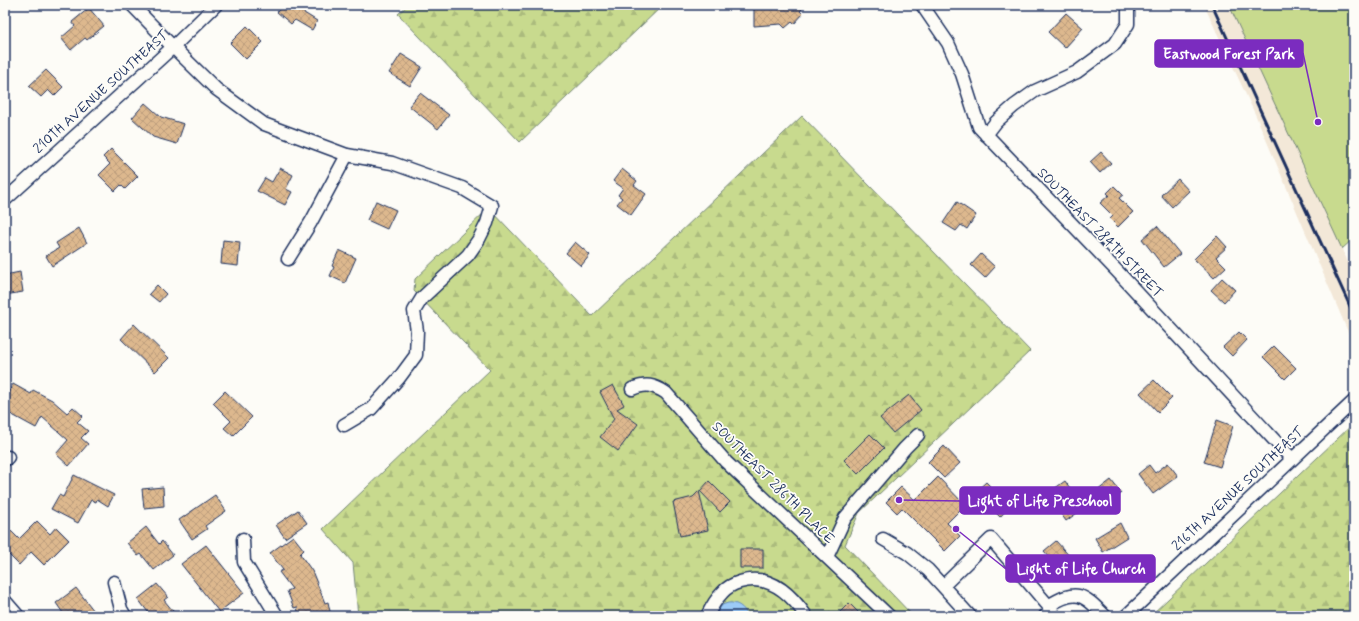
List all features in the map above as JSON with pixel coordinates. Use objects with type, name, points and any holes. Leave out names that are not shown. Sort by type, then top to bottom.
[{"type":"street","points":[[132,5],[216,88],[264,124],[347,155],[392,163],[462,188],[492,206],[487,223],[479,239],[468,255],[422,298],[414,311],[416,355],[399,378],[371,409],[344,426]]},
{"type":"street","name":"210TH AVENUE SOUTHEAST","points":[[5,200],[173,47],[216,5]]},
{"type":"street","name":"SOUTHEAST 284TH STREET","points":[[922,5],[948,43],[962,74],[979,127],[1117,271],[1292,459]]},
{"type":"street","points":[[986,135],[996,122],[1014,106],[1035,91],[1077,72],[1115,44],[1128,24],[1128,5]]},
{"type":"street","points":[[288,259],[311,222],[347,155]]},
{"type":"street","name":"SOUTHEAST 286TH PLACE","points":[[632,389],[641,385],[656,386],[666,393],[726,462],[889,616]]},
{"type":"street","name":"216TH AVENUE SOUTHEAST","points":[[1126,616],[1354,401]]},
{"type":"street","points":[[827,557],[845,518],[918,435]]},
{"type":"street","points":[[244,539],[244,562],[277,616]]},
{"type":"street","points":[[883,539],[907,553],[928,570],[970,616]]},
{"type":"street","points":[[943,586],[991,539],[1047,611],[1062,597],[1077,595],[1092,603],[1105,616]]},
{"type":"street","points":[[707,616],[721,593],[732,585],[749,579],[758,580],[780,588],[791,596],[806,616]]},
{"type":"street","points":[[114,582],[121,610],[125,616]]},
{"type":"street","points":[[5,601],[18,616]]},
{"type":"shaded area","points":[[1204,5],[1229,5],[1354,275],[1354,346],[1256,116]]},
{"type":"green space","points":[[408,5],[663,5],[520,142],[398,14]]},
{"type":"green space","points":[[1229,5],[1354,5],[1354,238],[1342,249]]},
{"type":"green space","points":[[802,116],[1030,351],[859,513],[845,545],[913,616],[358,616],[353,563],[323,529],[490,370],[414,291],[415,279],[489,208],[592,316]]},
{"type":"green space","points":[[1354,423],[1354,616],[1150,616]]},
{"type":"water","points":[[734,603],[740,606],[748,616],[715,616],[722,605]]},
{"type":"building","points":[[283,5],[308,5],[301,11],[317,21],[312,30],[295,20],[291,24],[277,12]]},
{"type":"building","points":[[780,5],[806,5],[800,11],[803,14],[794,24],[792,22],[785,28],[781,24],[754,26],[754,8],[778,7]]},
{"type":"building","points":[[89,8],[104,26],[87,40],[85,38],[71,50],[61,38],[75,26],[72,22]]},
{"type":"building","points":[[1066,13],[1083,28],[1065,48],[1048,32]]},
{"type":"building","points":[[247,26],[263,42],[246,59],[230,43]]},
{"type":"building","points":[[401,54],[422,67],[410,86],[389,73]]},
{"type":"building","points":[[46,70],[63,87],[54,96],[48,90],[41,97],[29,86]]},
{"type":"building","points":[[420,93],[449,115],[438,129],[409,106]]},
{"type":"building","points":[[145,103],[161,117],[184,124],[177,144],[153,137],[132,118]]},
{"type":"building","points":[[111,149],[138,176],[125,189],[121,185],[115,191],[99,175],[110,164],[103,157]]},
{"type":"building","points":[[1101,152],[1111,163],[1100,173],[1090,162]]},
{"type":"building","points":[[280,168],[293,175],[286,189],[292,192],[285,205],[257,191],[265,178],[272,182]]},
{"type":"building","points":[[622,169],[637,181],[634,185],[646,194],[631,215],[617,204],[622,198],[618,195],[623,188],[613,181]]},
{"type":"building","points":[[1178,179],[1189,191],[1172,207],[1161,195]]},
{"type":"building","points":[[1114,186],[1123,195],[1119,198],[1133,212],[1118,227],[1110,219],[1113,216],[1100,203],[1109,195],[1107,193]]},
{"type":"building","points":[[376,201],[396,210],[387,229],[367,220]]},
{"type":"building","points":[[957,202],[976,215],[967,229],[961,225],[956,231],[943,223]]},
{"type":"building","points":[[1157,226],[1180,254],[1164,267],[1142,239]]},
{"type":"building","points":[[79,228],[87,243],[52,266],[46,256],[59,248],[56,243]]},
{"type":"building","points":[[1217,236],[1227,247],[1216,257],[1226,267],[1214,278],[1194,259]]},
{"type":"building","points":[[223,240],[240,242],[238,266],[221,264]]},
{"type":"building","points":[[575,242],[590,255],[581,266],[566,253]]},
{"type":"building","points":[[339,250],[356,258],[345,283],[330,276],[334,267],[332,266]]},
{"type":"building","points":[[981,254],[995,267],[985,278],[971,265]]},
{"type":"building","points":[[20,272],[23,292],[5,295],[5,275]]},
{"type":"building","points":[[1222,278],[1235,290],[1224,302],[1211,290]]},
{"type":"building","points":[[157,285],[166,294],[159,302],[149,294]]},
{"type":"building","points":[[134,324],[169,358],[155,372],[121,339]]},
{"type":"building","points":[[1239,332],[1247,340],[1232,356],[1223,347]]},
{"type":"building","points":[[1274,346],[1296,368],[1285,379],[1263,357]]},
{"type":"building","points":[[1154,380],[1172,398],[1158,412],[1140,393]]},
{"type":"building","points":[[13,384],[31,394],[33,390],[52,400],[67,413],[73,407],[83,416],[77,422],[88,431],[81,438],[88,444],[69,466],[56,454],[68,440],[42,417],[36,428],[5,411],[5,399]]},
{"type":"building","points":[[613,385],[624,405],[617,409],[638,424],[618,451],[600,437],[614,419],[600,392]]},
{"type":"building","points":[[225,391],[252,417],[233,436],[224,428],[231,421],[213,403]]},
{"type":"building","points":[[909,395],[921,410],[893,433],[880,418]]},
{"type":"building","points":[[1217,420],[1233,426],[1220,467],[1204,462]]},
{"type":"building","points":[[870,434],[884,448],[858,474],[844,460]]},
{"type":"building","points":[[944,446],[960,463],[944,478],[928,462]]},
{"type":"building","points":[[1168,463],[1178,476],[1153,494],[1138,474],[1149,465],[1155,473]]},
{"type":"building","points":[[74,475],[114,495],[108,506],[97,499],[96,502],[91,500],[78,523],[51,509],[59,495],[63,497]]},
{"type":"building","points":[[938,477],[965,505],[947,523],[960,536],[945,551],[902,508],[897,513],[886,502],[901,487],[915,500]]},
{"type":"building","points":[[1111,480],[1121,493],[1107,504],[1097,491]]},
{"type":"building","points":[[709,481],[730,502],[720,512],[700,491]]},
{"type":"building","points":[[1065,481],[1084,508],[1066,521],[1047,494]]},
{"type":"building","points":[[986,482],[1010,506],[1000,517],[975,492]]},
{"type":"building","points":[[163,487],[164,506],[144,508],[142,489]]},
{"type":"building","points":[[699,491],[708,530],[680,536],[673,502],[693,497]]},
{"type":"building","points":[[215,495],[226,511],[205,526],[207,529],[192,539],[179,520]]},
{"type":"building","points":[[298,510],[307,523],[285,538],[276,525]]},
{"type":"building","points":[[37,521],[50,534],[56,527],[69,540],[44,565],[31,552],[19,565],[5,551],[5,525],[19,539]]},
{"type":"building","points":[[1120,523],[1127,537],[1103,552],[1095,538]]},
{"type":"building","points":[[146,527],[159,544],[162,541],[173,555],[154,570],[141,554],[138,556],[127,543]]},
{"type":"building","points":[[293,536],[304,550],[300,554],[312,571],[325,603],[328,602],[331,616],[299,616],[297,607],[294,608],[287,591],[292,589],[279,572],[283,570],[270,553]]},
{"type":"building","points":[[1056,541],[1080,568],[1068,578],[1044,551]]},
{"type":"building","points":[[206,545],[244,593],[219,612],[181,564]]},
{"type":"building","points":[[740,549],[763,549],[763,568],[740,568]]},
{"type":"building","points":[[157,584],[168,597],[164,600],[177,616],[151,616],[138,599]]},
{"type":"building","points":[[76,588],[98,616],[65,616],[56,603]]},
{"type":"building","points":[[849,603],[862,616],[836,616]]},
{"type":"railway","points":[[1212,5],[1354,315]]},
{"type":"place","name":"Eastwood Forest Park","points":[[1318,122]]},
{"type":"place","name":"Light of Life Preschool","points":[[899,500]]},
{"type":"place","name":"Light of Life Church","points":[[956,529]]}]
